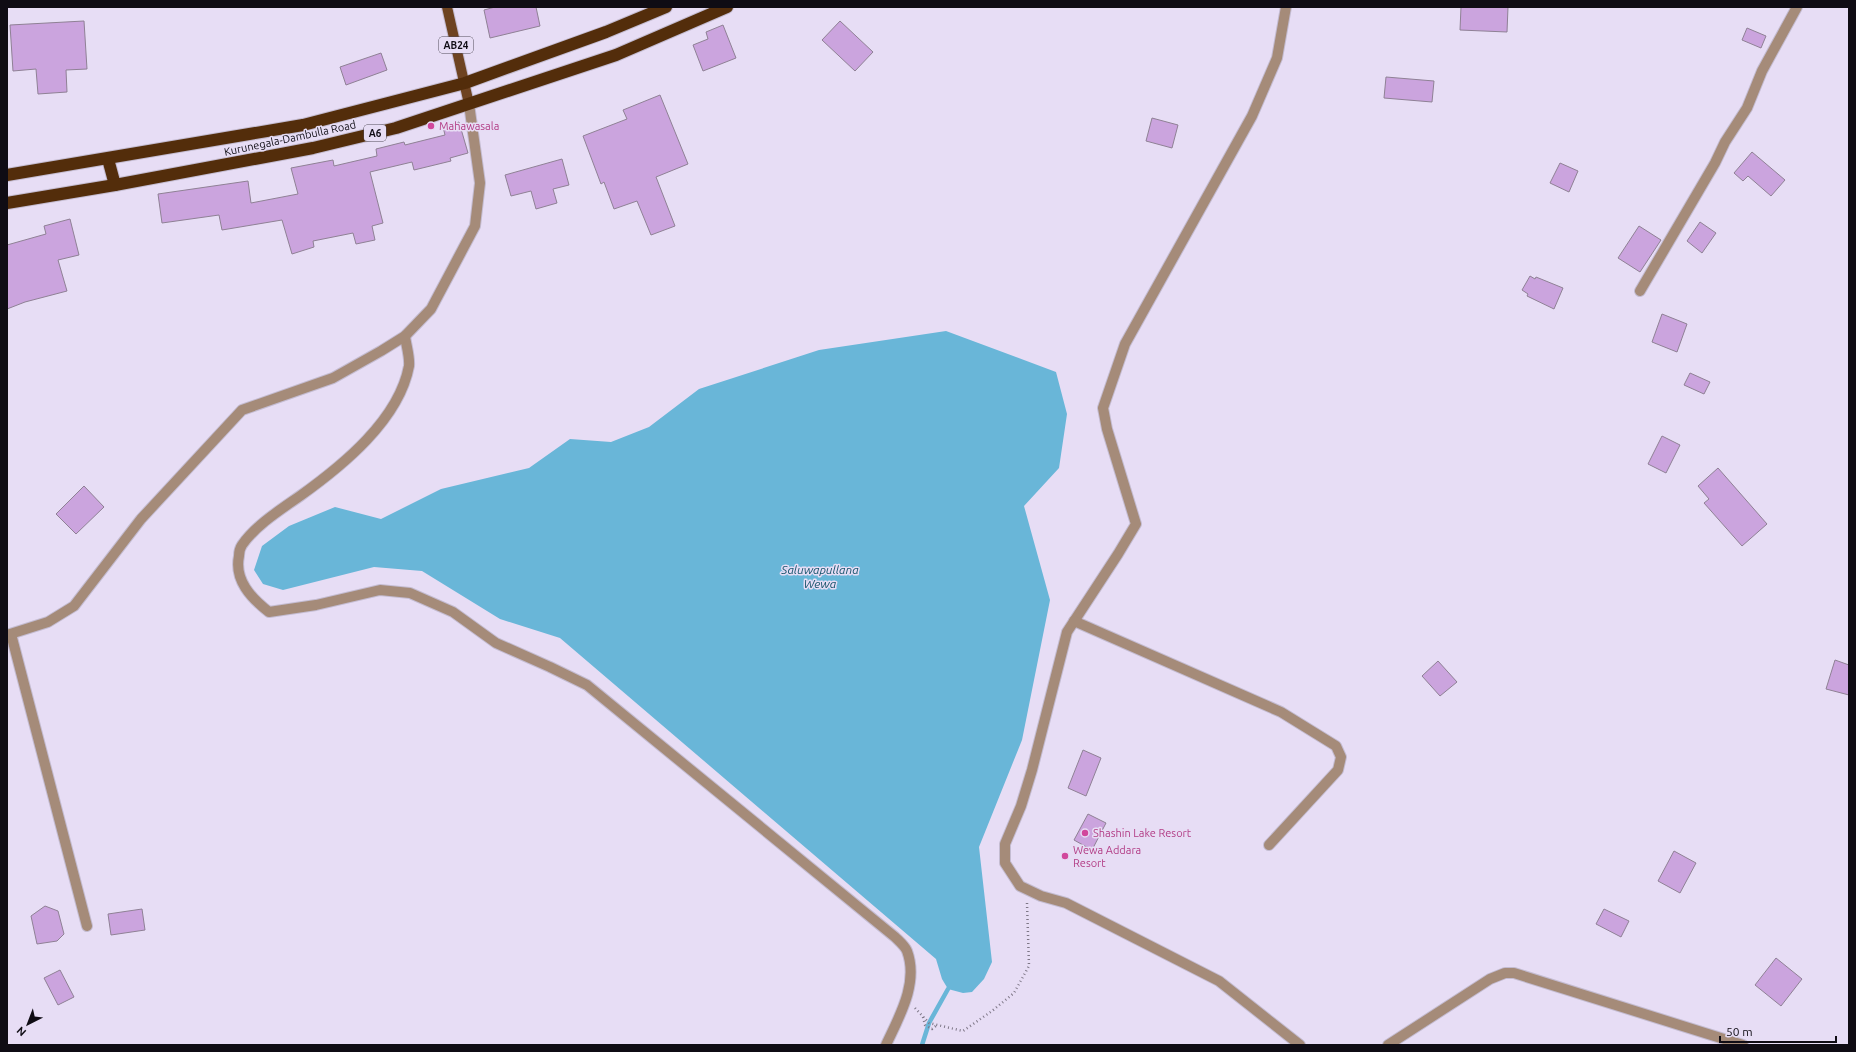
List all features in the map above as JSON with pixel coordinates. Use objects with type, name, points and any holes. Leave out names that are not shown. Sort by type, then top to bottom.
[{"type":"highway","name":"Kurunegala-Dambulla Road","points":[[7,175],[303,125],[465,83],[606,32],[666,7]]},
{"type":"highway","name":"Kurunegala-Dambulla Road","points":[[7,203],[115,185],[313,148],[396,128],[616,54],[728,7]]},
{"type":"highway","points":[[108,159],[115,185]]},
{"type":"main road","name":"AB24","points":[[447,7],[465,83]]},
{"type":"main road","points":[[465,83],[469,104]]},
{"type":"street","points":[[1286,7],[1277,58],[1252,116],[1125,344],[1103,408],[1107,429],[1136,524],[1067,632],[1032,770],[1021,806],[1005,844],[1005,863],[1020,886],[1041,896],[1066,903],[1219,981],[1300,1045]]},
{"type":"street","points":[[1640,291],[1715,163],[1725,142],[1747,108],[1762,71],[1797,7]]},
{"type":"street","points":[[87,926],[9,634],[48,622],[74,606],[141,519],[242,410],[333,378],[382,352],[405,336],[431,309],[475,226],[480,183],[469,104]]},
{"type":"street","points":[[405,336],[409,365],[403,387],[395,404],[374,432],[316,485],[255,530],[241,546],[237,565],[244,586],[254,600],[269,612],[316,605],[380,590],[410,593],[453,612],[496,643],[550,667],[587,686],[895,937],[907,950],[911,968],[907,1000],[886,1045]]},
{"type":"street","points":[[1074,621],[1281,712],[1336,746],[1341,757],[1338,770],[1269,845]]},
{"type":"street","points":[[1388,1045],[1490,979],[1505,973],[1514,973],[1743,1045]]},
{"type":"path","points":[[907,1000],[923,1017],[925,1025],[932,1029],[937,1025],[963,1031],[992,1011],[1014,993],[1029,966],[1027,904],[1020,886]]},
{"type":"water","name":"Saluwapullana Wewa","points":[[946,331],[1056,372],[1067,414],[1059,468],[1024,506],[1050,600],[1022,740],[979,847],[992,962],[984,979],[972,992],[963,993],[948,989],[942,979],[936,959],[560,638],[500,619],[422,571],[374,567],[283,590],[263,584],[254,570],[262,546],[289,526],[335,507],[381,519],[441,489],[529,468],[570,439],[611,442],[649,427],[699,389],[819,350]]},
{"type":"building","points":[[495,7],[536,7],[540,26],[490,38],[484,10]]},
{"type":"building","points":[[1461,7],[1508,7],[1507,32],[1460,30]]},
{"type":"building","points":[[84,21],[87,69],[66,70],[67,92],[38,94],[36,69],[13,71],[10,25]]},
{"type":"building","points":[[840,21],[873,52],[855,71],[822,40]]},
{"type":"building","points":[[723,25],[736,58],[703,71],[693,45],[708,39],[706,32]]},
{"type":"building","points":[[1747,28],[1766,36],[1761,48],[1742,40]]},
{"type":"building","points":[[381,53],[387,70],[346,85],[340,67]]},
{"type":"building","points":[[1386,77],[1434,81],[1432,102],[1384,98]]},
{"type":"building","points":[[660,95],[688,164],[656,177],[675,226],[651,235],[637,201],[614,209],[604,182],[601,184],[583,136],[627,119],[623,110]]},
{"type":"building","points":[[1152,118],[1178,125],[1172,148],[1146,141]]},
{"type":"building","points":[[459,122],[468,153],[450,158],[451,161],[414,170],[412,162],[370,172],[383,223],[372,226],[375,240],[356,244],[353,233],[313,241],[314,247],[292,254],[282,220],[222,230],[219,215],[162,223],[158,194],[248,181],[251,203],[298,194],[291,168],[333,160],[334,166],[377,156],[376,149],[404,142],[405,145],[445,135],[443,127]]},
{"type":"building","points":[[1752,152],[1785,180],[1771,196],[1748,176],[1743,181],[1734,173]]},
{"type":"building","points":[[562,159],[569,185],[553,189],[557,203],[536,209],[531,191],[511,196],[505,175]]},
{"type":"building","points":[[1560,163],[1578,171],[1569,192],[1550,183]]},
{"type":"building","points":[[70,219],[79,255],[58,260],[67,291],[25,302],[7,309],[7,245],[46,234],[44,226]]},
{"type":"building","points":[[1700,222],[1716,233],[1702,253],[1687,241]]},
{"type":"building","points":[[1639,226],[1661,240],[1640,272],[1618,258]]},
{"type":"building","points":[[1530,276],[1563,288],[1554,309],[1527,296],[1528,294],[1522,290]]},
{"type":"building","points":[[1662,314],[1687,324],[1677,352],[1652,342]]},
{"type":"building","points":[[1690,373],[1710,382],[1704,394],[1684,385]]},
{"type":"building","points":[[1662,436],[1680,445],[1666,473],[1648,464]]},
{"type":"building","points":[[1718,468],[1767,524],[1742,546],[1704,503],[1709,499],[1698,486]]},
{"type":"building","points":[[84,486],[104,507],[76,534],[56,514]]},
{"type":"building","points":[[1835,660],[1849,665],[1849,695],[1826,689]]},
{"type":"building","points":[[1438,661],[1457,682],[1440,696],[1422,676]]},
{"type":"building","points":[[1083,750],[1101,758],[1086,796],[1068,788]]},
{"type":"building","points":[[1088,814],[1106,823],[1092,850],[1074,840]]},
{"type":"building","points":[[1674,851],[1696,863],[1680,893],[1658,881]]},
{"type":"building","points":[[45,906],[58,911],[64,934],[57,941],[37,944],[31,916]]},
{"type":"building","points":[[142,909],[145,930],[111,935],[108,914]]},
{"type":"building","points":[[1604,909],[1629,921],[1621,937],[1596,924]]},
{"type":"building","points":[[1776,958],[1802,979],[1781,1006],[1755,985]]},
{"type":"building","points":[[60,970],[74,997],[58,1005],[44,978]]},
{"type":"waterway","points":[[922,1045],[929,1023],[948,989]]},
{"type":"place","name":"Mahawasala","points":[[431,126]]},
{"type":"place","name":"Shashin Lake Resort","points":[[1085,833]]},
{"type":"place","name":"Wewa Addara Resort","points":[[1065,856]]}]
